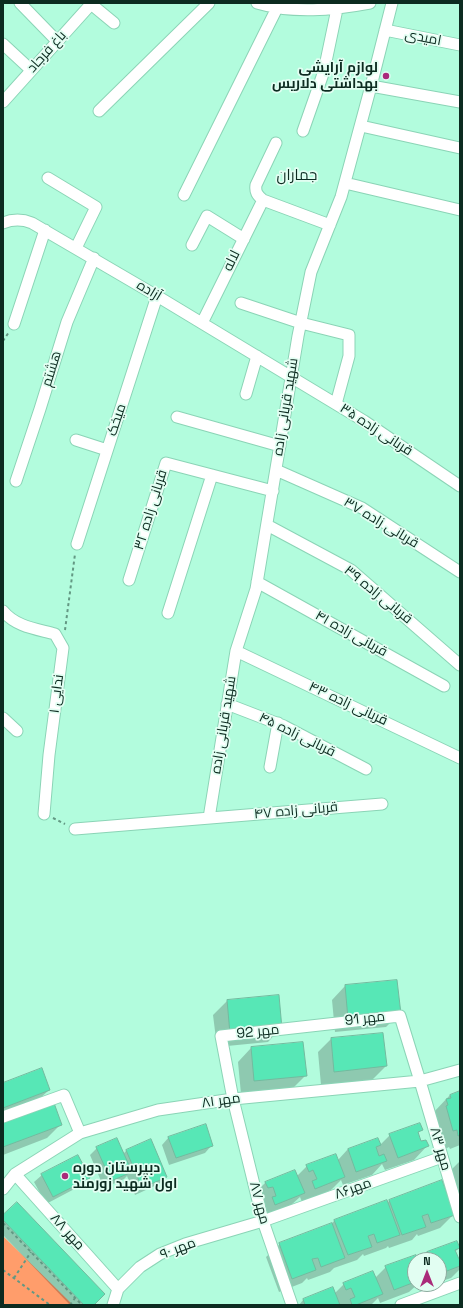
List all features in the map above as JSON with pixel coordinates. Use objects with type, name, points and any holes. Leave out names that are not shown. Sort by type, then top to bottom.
[{"type":"street","points":[[20,3],[57,41]]},
{"type":"street","points":[[99,111],[209,3]]},
{"type":"street","points":[[257,3],[277,8],[301,10],[337,9],[370,3]]},
{"type":"street","name":"شهید قربانی زاده","points":[[209,818],[236,651],[257,582],[291,377],[311,272],[341,197],[372,86],[392,3]]},
{"type":"street","points":[[91,4],[114,23]]},
{"type":"street","name":"باغ فرجاد","points":[[3,102],[91,4]]},
{"type":"street","points":[[184,195],[277,8]]},
{"type":"street","points":[[303,131],[324,72],[337,9]]},
{"type":"street","name":"امیدی","points":[[385,30],[460,45]]},
{"type":"street","points":[[3,44],[31,70]]},
{"type":"street","points":[[372,86],[460,102]]},
{"type":"street","points":[[361,126],[460,148]]},
{"type":"street","points":[[276,143],[256,185],[255,190],[257,196],[263,200],[330,225]]},
{"type":"street","points":[[48,178],[96,207],[76,248]]},
{"type":"street","points":[[345,183],[460,210]]},
{"type":"street","name":"لاله","points":[[202,323],[263,200]]},
{"type":"street","points":[[192,244],[207,216],[244,238]]},
{"type":"street","name":"آزاده","points":[[3,223],[14,220],[23,220],[46,230],[291,377]]},
{"type":"street","points":[[14,324],[46,230]]},
{"type":"street","name":"هشتم","points":[[16,481],[40,410],[66,322],[94,258]]},
{"type":"street","name":"میخک","points":[[77,544],[157,296]]},
{"type":"street","points":[[241,303],[301,324],[349,335],[349,356],[336,404]]},
{"type":"street","points":[[246,394],[257,356]]},
{"type":"street","name":"قربانی زاده ۳۵","points":[[291,377],[364,421],[460,486]]},
{"type":"street","points":[[178,417],[280,446]]},
{"type":"street","points":[[76,440],[107,450]]},
{"type":"street","name":"قربانی زاده ۳۲","points":[[129,580],[166,463],[273,491]]},
{"type":"street","name":"قربانی زاده ۳۷","points":[[276,470],[362,508],[460,572]]},
{"type":"street","points":[[168,613],[212,475]]},
{"type":"street","name":"قربانی زاده ۳۹","points":[[267,525],[351,570],[460,665]]},
{"type":"street","name":"قربانی زاده ۴۱","points":[[257,582],[444,686]]},
{"type":"street","points":[[3,611],[6,615],[23,626],[55,634],[63,648]]},
{"type":"street","name":"ندایی ۱","points":[[44,814],[49,755],[63,648]]},
{"type":"street","name":"قربانی زاده ۴۳","points":[[236,651],[460,758]]},
{"type":"street","name":"قربانی زاده ۴۵","points":[[227,704],[278,723],[366,769]]},
{"type":"street","points":[[3,718],[17,731]]},
{"type":"street","points":[[270,768],[278,723]]},
{"type":"street","name":"قربانی زاده ۴۷","points":[[75,829],[382,804]]},
{"type":"street","name":"مهر 91","points":[[310,1026],[400,1016],[420,1081]]},
{"type":"street","name":"مهر 92","points":[[233,1099],[221,1036],[310,1026]]},
{"type":"street","name":"مهر ۸۱","points":[[3,1189],[15,1174],[80,1133],[158,1110],[233,1099],[420,1081],[460,1070]]},
{"type":"street","name":"مهر ۸۳","points":[[420,1081],[460,1216]]},
{"type":"street","points":[[3,1117],[64,1094],[80,1133]]},
{"type":"street","name":"مهر ۸۷","points":[[233,1099],[263,1221],[292,1305]]},
{"type":"street","name":"مهر۸۶","points":[[263,1221],[442,1156]]},
{"type":"street","name":"مهر ۸۸","points":[[15,1174],[118,1289]]},
{"type":"street","name":"مهر ۹۰","points":[[118,1289],[140,1267],[160,1254],[185,1244],[263,1221]]},
{"type":"street","points":[[401,1305],[460,1283]]},
{"type":"street","points":[[114,1305],[118,1289]]},
{"type":"path","points":[[63,648],[77,544]]},
{"type":"path","points":[[44,814],[75,829]]},
{"type":"path","points":[[3,1223],[82,1305]]},
{"type":"path","points":[[14,1278],[31,1252]]},
{"type":"path","points":[[3,1270],[50,1305]]},
{"type":"path","points":[[70,1305],[75,1298]]},
{"type":"shaded area","points":[[3,1236],[73,1305],[3,1305]]},
{"type":"building","points":[[397,980],[401,1014],[348,1019],[345,985]]},
{"type":"building","points":[[279,995],[282,1029],[230,1034],[227,1000]]},
{"type":"building","points":[[383,1033],[387,1066],[334,1072],[331,1038]]},
{"type":"building","points":[[303,1042],[307,1076],[254,1081],[251,1047]]},
{"type":"building","points":[[42,1068],[50,1090],[3,1108],[3,1083]]},
{"type":"building","points":[[460,1091],[460,1135],[458,1136],[457,1130],[453,1131],[446,1106],[448,1105],[446,1099],[451,1098],[450,1095]]},
{"type":"building","points":[[54,1103],[62,1125],[3,1147],[3,1122]]},
{"type":"building","points":[[420,1123],[423,1130],[418,1132],[421,1141],[426,1140],[429,1146],[398,1158],[389,1134]]},
{"type":"building","points":[[206,1124],[213,1146],[176,1158],[168,1137]]},
{"type":"building","points":[[117,1138],[132,1172],[111,1181],[96,1147]]},
{"type":"building","points":[[378,1138],[381,1145],[376,1147],[379,1156],[384,1154],[387,1161],[356,1172],[348,1149]]},
{"type":"building","points":[[151,1139],[167,1177],[142,1188],[126,1150]]},
{"type":"building","points":[[336,1154],[345,1177],[315,1189],[312,1181],[317,1179],[313,1170],[309,1172],[306,1165]]},
{"type":"building","name":"دبیرستان دوره اول شهید زورمند","points":[[78,1155],[90,1178],[53,1197],[41,1174]]},
{"type":"building","points":[[295,1170],[305,1193],[275,1205],[272,1197],[276,1196],[273,1187],[268,1188],[265,1182]]},
{"type":"building","points":[[442,1180],[455,1215],[431,1223],[428,1214],[422,1216],[426,1227],[402,1235],[389,1200]]},
{"type":"building","points":[[387,1200],[400,1235],[377,1243],[374,1234],[368,1236],[372,1247],[348,1255],[334,1220]]},
{"type":"building","points":[[17,1202],[105,1294],[94,1305],[84,1305],[3,1220],[3,1215]]},
{"type":"building","points":[[332,1223],[345,1258],[321,1267],[318,1258],[312,1259],[316,1270],[292,1279],[279,1243]]},
{"type":"building","points":[[457,1241],[460,1248],[455,1250],[460,1259],[460,1266],[447,1271],[447,1252],[427,1252]]},
{"type":"building","points":[[407,1258],[407,1285],[394,1290],[385,1266]]},
{"type":"building","points":[[373,1271],[383,1294],[356,1305],[352,1305],[350,1299],[355,1297],[351,1288],[346,1290],[343,1283]]},
{"type":"building","points":[[333,1287],[340,1305],[305,1305],[303,1299]]},
{"type":"place","name":"لوازم آرایشی بهداشتی دلاریس","points":[[386,76]]},
{"type":"place","name":"دبیرستان دوره اول شهید زورمند","points":[[65,1176]]},
{"type":"district","name":"جماران","points":[[297,176]]}]
